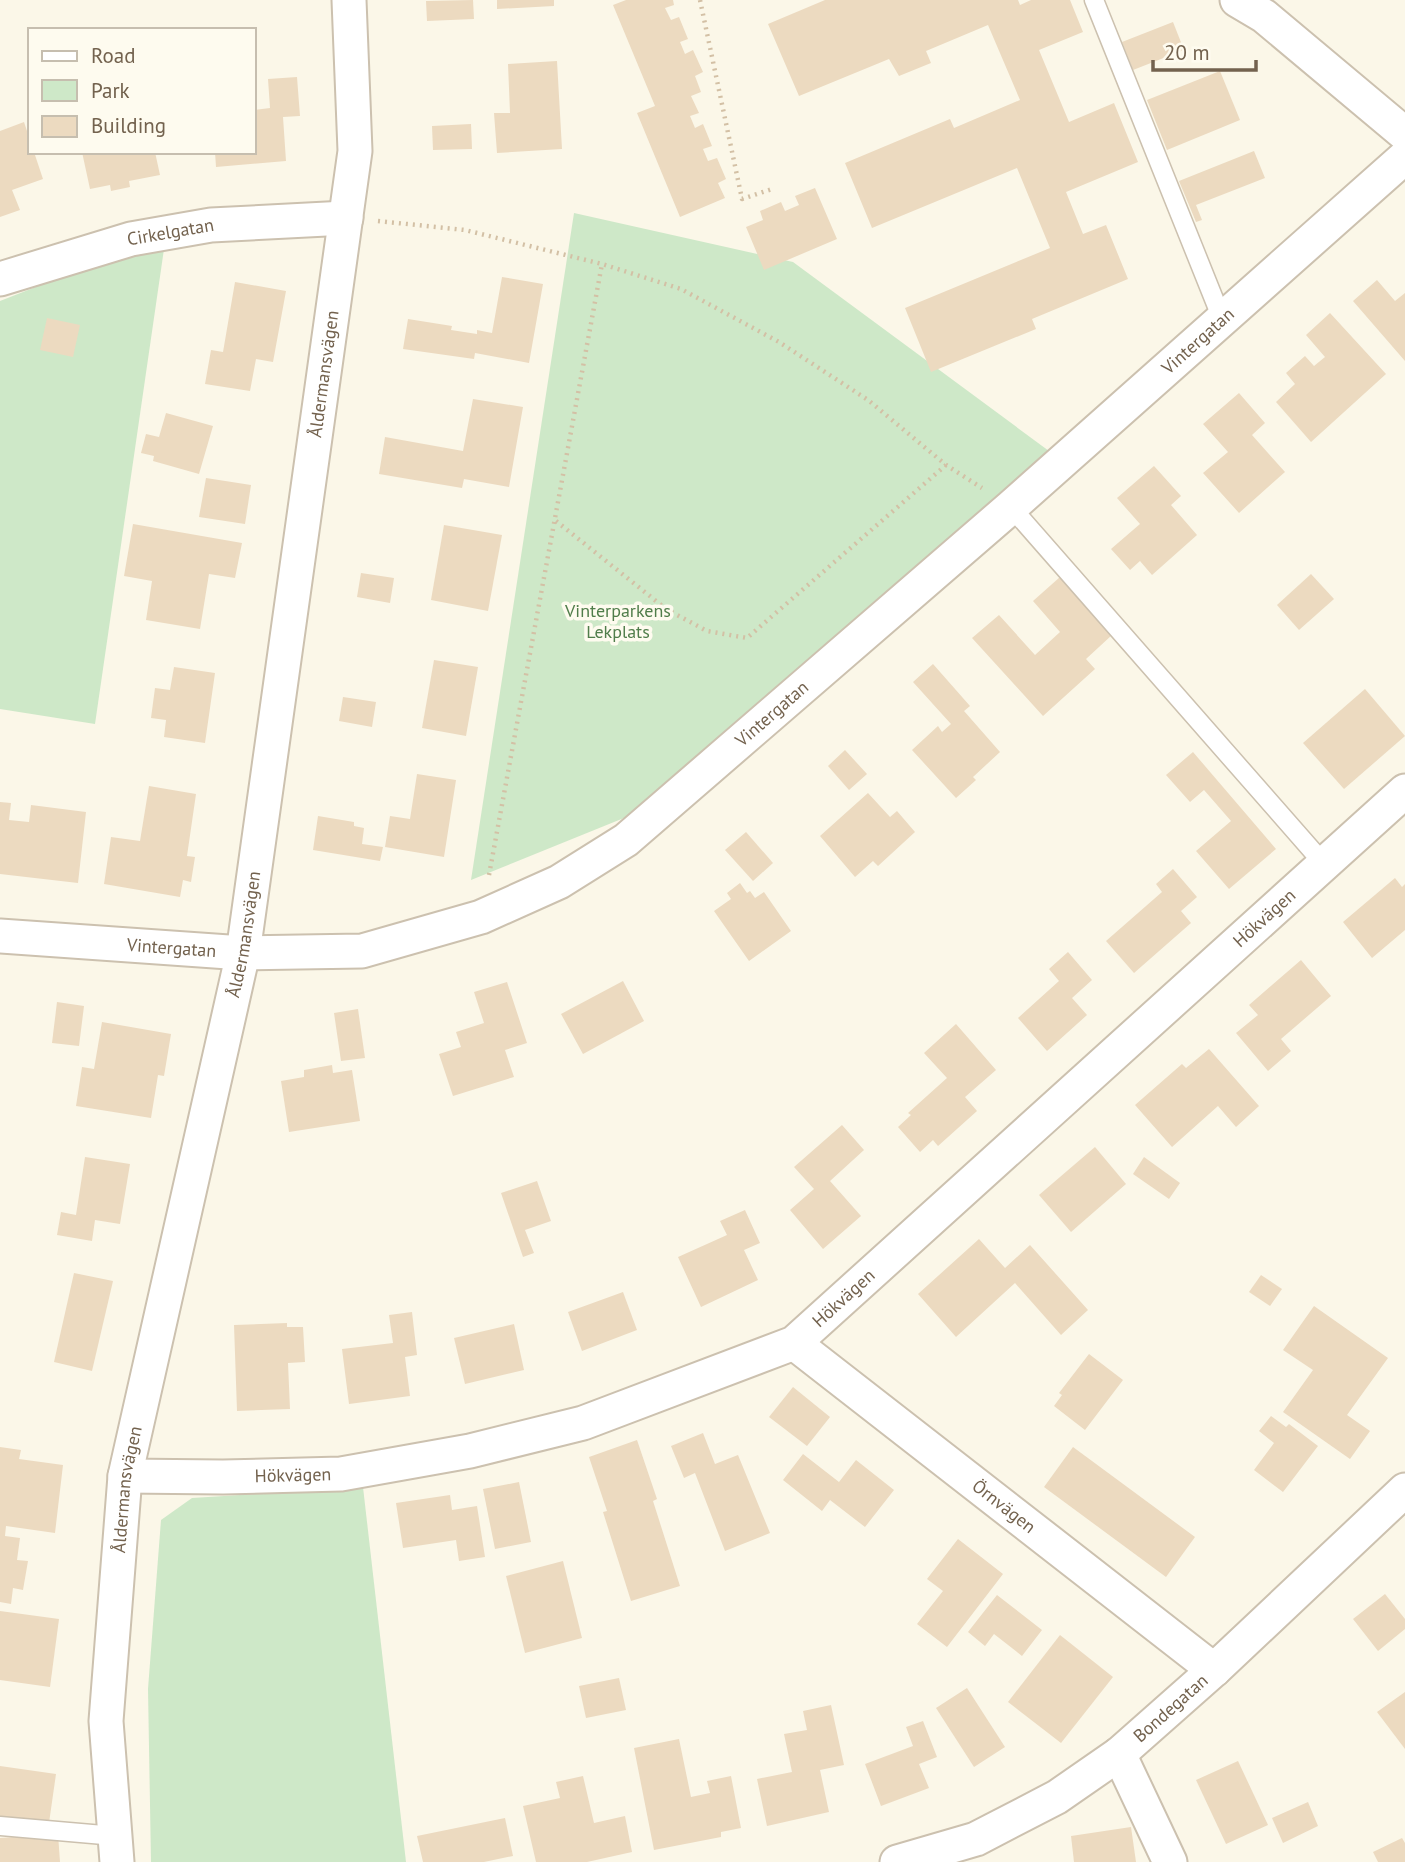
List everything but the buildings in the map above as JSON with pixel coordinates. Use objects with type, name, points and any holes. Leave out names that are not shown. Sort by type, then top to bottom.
[{"type":"street","name":"Åldermansvägen","points":[[116,1849],[106,1721],[125,1476],[243,953],[355,151],[349,0]]},
{"type":"street","points":[[1237,0],[1264,16],[1405,134]]},
{"type":"street","name":"Vintergatan","points":[[0,936],[243,953],[362,951],[481,917],[559,883],[626,840],[1011,507],[1405,157]]},
{"type":"street","name":"Cirkelgatan","points":[[0,279],[131,239],[211,225],[345,218]]},
{"type":"street","name":"Hökvägen","points":[[125,1476],[341,1474],[470,1451],[583,1423],[794,1343],[1405,791]]},
{"type":"street","name":"Örnvägen","points":[[794,1343],[1214,1670]]},
{"type":"street","name":"Bondegatan","points":[[897,1862],[976,1839],[1057,1797],[1119,1754],[1214,1670],[1405,1490]]},
{"type":"street","points":[[1119,1754],[1170,1862]]},
{"type":"lane","points":[[1094,0],[1222,319]]},
{"type":"lane","points":[[1011,507],[1324,864]]},
{"type":"lane","points":[[0,1826],[116,1849]]},
{"type":"path","points":[[700,0],[742,199],[772,189]]},
{"type":"path","points":[[345,218],[465,230],[602,264],[681,289],[779,342],[868,400],[946,465],[1011,507]]},
{"type":"path","points":[[481,917],[602,264]]},
{"type":"path","points":[[556,521],[666,609],[707,631],[747,638],[946,465]]},
{"type":"green space","name":"Vinterparkens Lekplats","points":[[574,213],[793,262],[1049,451],[656,805],[471,880]]},
{"type":"green space","points":[[164,249],[95,724],[0,709],[0,301],[69,274]]},
{"type":"green space","points":[[363,1487],[406,1862],[151,1862],[148,1689],[161,1520],[192,1498]]}]
